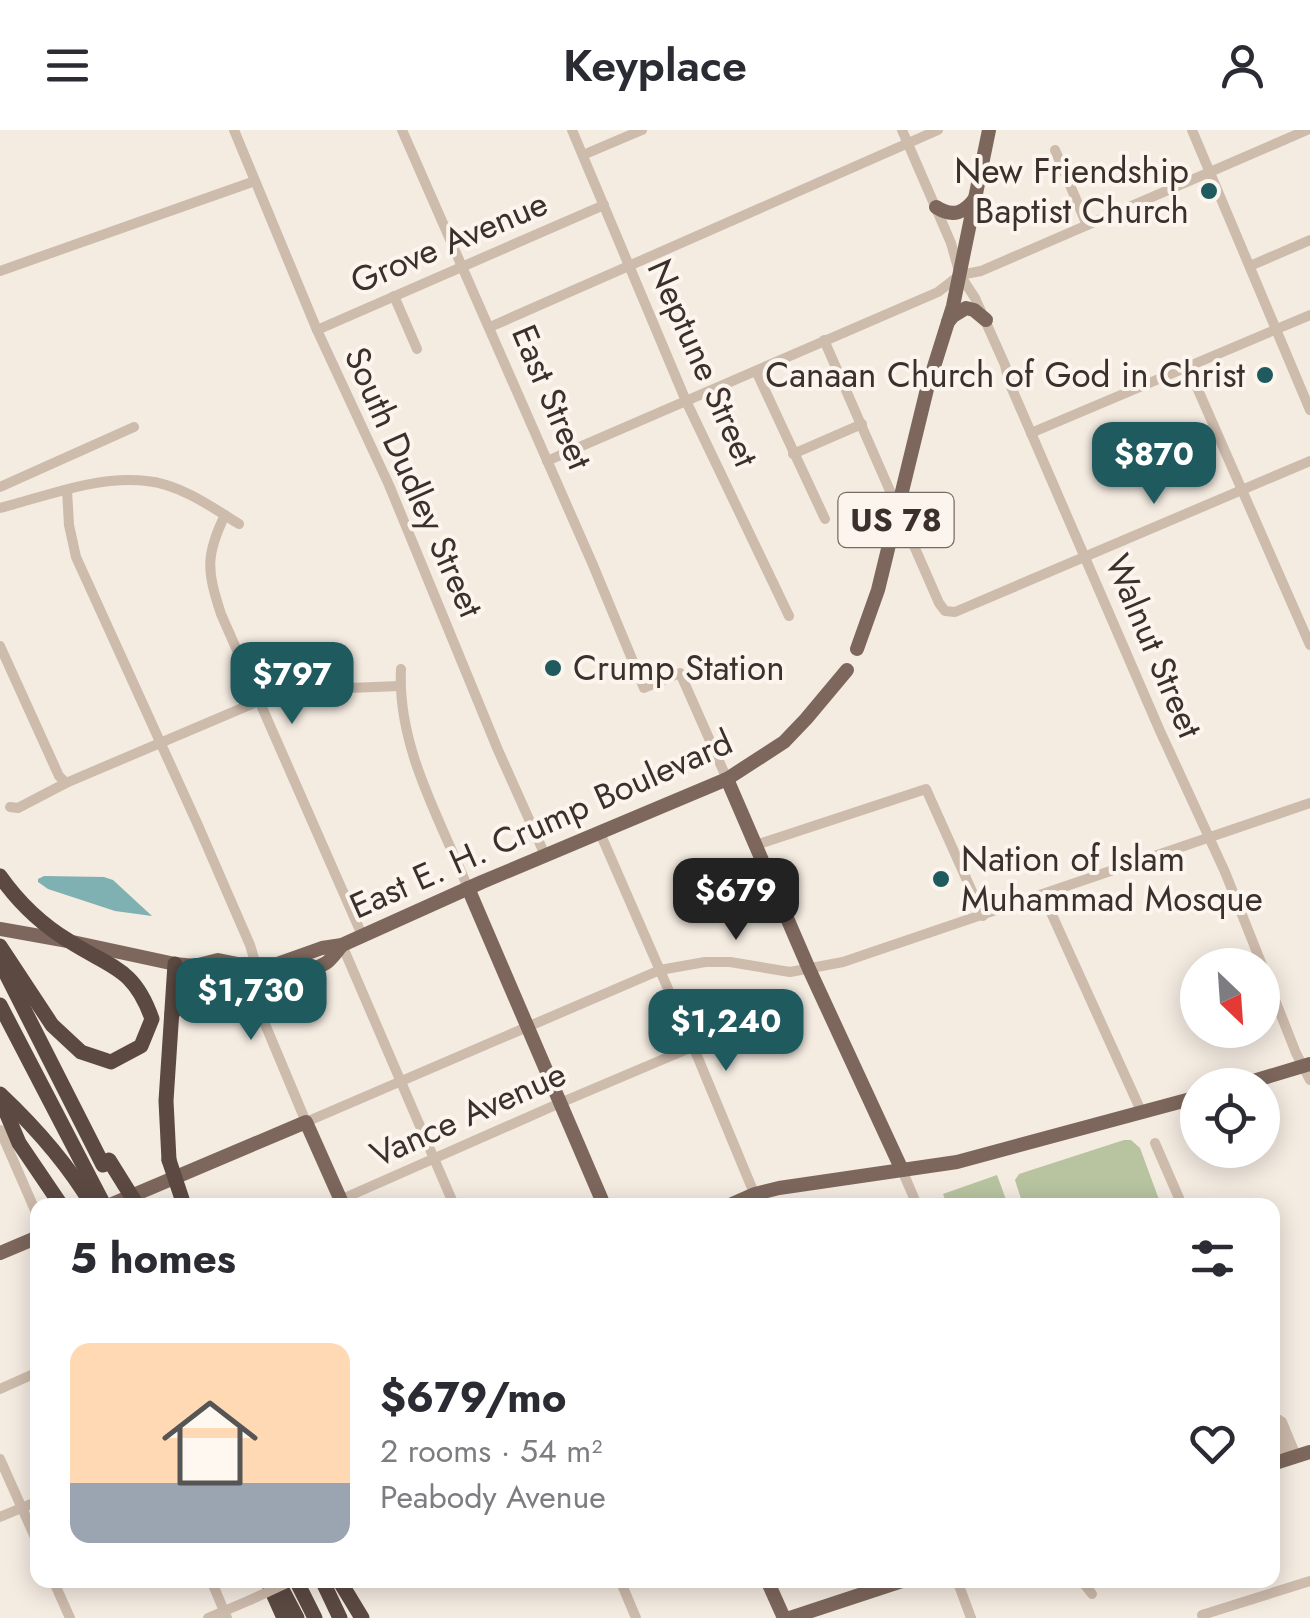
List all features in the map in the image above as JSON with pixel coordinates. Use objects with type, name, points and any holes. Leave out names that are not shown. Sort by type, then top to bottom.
[{"type":"highway","points":[[0,876],[19,902],[68,940],[121,970],[143,994],[152,1019],[141,1046],[112,1062],[81,1052],[52,1025],[2,955]]},
{"type":"highway","points":[[2,955],[68,1096],[124,1198]]},
{"type":"highway","points":[[175,964],[166,1101],[169,1160],[182,1198]]},
{"type":"highway","points":[[170,1018],[191,988],[218,977]]},
{"type":"highway","points":[[0,1005],[89,1198]]},
{"type":"highway","points":[[0,1096],[27,1119],[101,1198]]},
{"type":"highway","points":[[0,1096],[19,1143],[56,1198]]},
{"type":"highway","points":[[106,1163],[132,1198]]},
{"type":"highway","points":[[271,1588],[284,1618]]},
{"type":"highway","points":[[282,1588],[297,1618]]},
{"type":"highway","points":[[298,1588],[315,1618]]},
{"type":"highway","points":[[326,1588],[340,1618]]},
{"type":"highway","points":[[343,1588],[359,1618]]},
{"type":"main road","name":"US 78","points":[[857,649],[878,590],[927,388],[948,322],[990,130]]},
{"type":"main road","points":[[936,207],[945,213],[959,213],[976,196]]},
{"type":"main road","points":[[948,322],[966,308],[986,320]]},
{"type":"main road","name":"East E. H. Crump Boulevard","points":[[194,966],[218,960],[278,964],[342,945],[727,780],[784,742],[847,670]]},
{"type":"main road","points":[[727,780],[902,1170]]},
{"type":"main road","points":[[468,888],[601,1198]]},
{"type":"main road","points":[[0,929],[194,966]]},
{"type":"main road","name":"East E. H. Crump Boulevard","points":[[194,966],[218,977],[280,981],[328,962],[342,945]]},
{"type":"main road","points":[[1280,1076],[1308,1070]]},
{"type":"main road","points":[[763,1198],[816,1181],[978,1157],[1180,1102]]},
{"type":"main road","points":[[124,1198],[306,1122],[339,1198]]},
{"type":"main road","points":[[0,1253],[30,1240]]},
{"type":"main road","points":[[771,1588],[787,1618],[880,1588]]},
{"type":"street","name":"South Dudley Street","points":[[234,130],[545,855]]},
{"type":"street","name":"East Street","points":[[402,130],[644,688],[680,672],[727,780]]},
{"type":"street","name":"Neptune Street","points":[[572,130],[686,401],[789,616]]},
{"type":"street","points":[[583,155],[642,130]]},
{"type":"street","name":"Walnut Street","points":[[902,130],[952,242],[960,275],[986,320],[1008,382],[1255,948]]},
{"type":"street","points":[[490,328],[938,130]]},
{"type":"street","points":[[1192,130],[1310,410]]},
{"type":"street","points":[[548,461],[938,292],[960,275],[981,272],[1279,135],[1307,130]]},
{"type":"street","points":[[1054,150],[1087,225]]},
{"type":"street","points":[[0,272],[254,181]]},
{"type":"street","name":"Grove Avenue","points":[[317,330],[604,206]]},
{"type":"street","points":[[1250,266],[1310,240]]},
{"type":"street","points":[[394,296],[417,349]]},
{"type":"street","points":[[1031,433],[1310,314]]},
{"type":"street","points":[[824,340],[945,611],[955,612],[1310,461]]},
{"type":"street","points":[[1188,367],[1310,645]]},
{"type":"street","points":[[756,371],[826,518]]},
{"type":"street","points":[[793,454],[862,424]]},
{"type":"street","points":[[0,486],[134,426]]},
{"type":"street","points":[[0,508],[117,480],[150,481],[175,488],[240,524]]},
{"type":"street","points":[[67,490],[68,525],[76,557],[197,823],[256,965]]},
{"type":"street","points":[[225,515],[210,552],[212,587],[220,614],[362,935]]},
{"type":"street","points":[[0,646],[59,776],[66,783]]},
{"type":"street","points":[[400,669],[408,740],[468,888]]},
{"type":"street","points":[[10,807],[18,808],[66,783],[258,700],[298,690],[400,686]]},
{"type":"street","points":[[756,845],[926,788],[982,916]]},
{"type":"street","points":[[247,981],[306,1122],[660,970],[730,962],[790,972],[843,962],[1310,803]]},
{"type":"street","points":[[600,833],[756,1198]]},
{"type":"street","points":[[1043,895],[1142,1114]]},
{"type":"street","points":[[342,945],[451,1198]]},
{"type":"street","name":"Vance Avenue","points":[[352,1198],[764,1016],[780,1001]]},
{"type":"street","name":"Walnut Street","points":[[1280,1014],[1308,1070]]},
{"type":"street","points":[[0,1130],[30,1199]]},
{"type":"street","points":[[1154,1144],[1179,1198]]},
{"type":"street","points":[[902,1170],[914,1198]]},
{"type":"street","points":[[0,1389],[30,1376]]},
{"type":"street","points":[[0,1459],[30,1527]]},
{"type":"street","points":[[0,1517],[30,1504]]},
{"type":"street","points":[[1202,1616],[1310,1581]]},
{"type":"street","points":[[57,1588],[70,1618]]},
{"type":"street","points":[[215,1588],[225,1614]]},
{"type":"street","points":[[208,1618],[225,1614],[276,1588]]},
{"type":"street","points":[[623,1588],[636,1618]]},
{"type":"street","points":[[960,1588],[971,1618]]},
{"type":"street","points":[[1087,1588],[1092,1594]]},
{"type":"green space","points":[[1131,1140],[1140,1148],[1158,1198],[1021,1198],[1015,1180],[1019,1174]]},
{"type":"green space","points":[[997,1175],[1005,1198],[944,1198],[943,1194]]},
{"type":"water","points":[[44,876],[113,880],[152,916],[115,911],[48,889],[38,882]]},
{"type":"place","name":"New Friendship Baptist Church","points":[[1209,191]]},
{"type":"place","name":"Canaan Church of God in Christ","points":[[1265,375]]},
{"type":"place","name":"Crump Station","points":[[553,668]]},
{"type":"place","name":"Nation of Islam Muhammad Mosque","points":[[941,879]]}]
